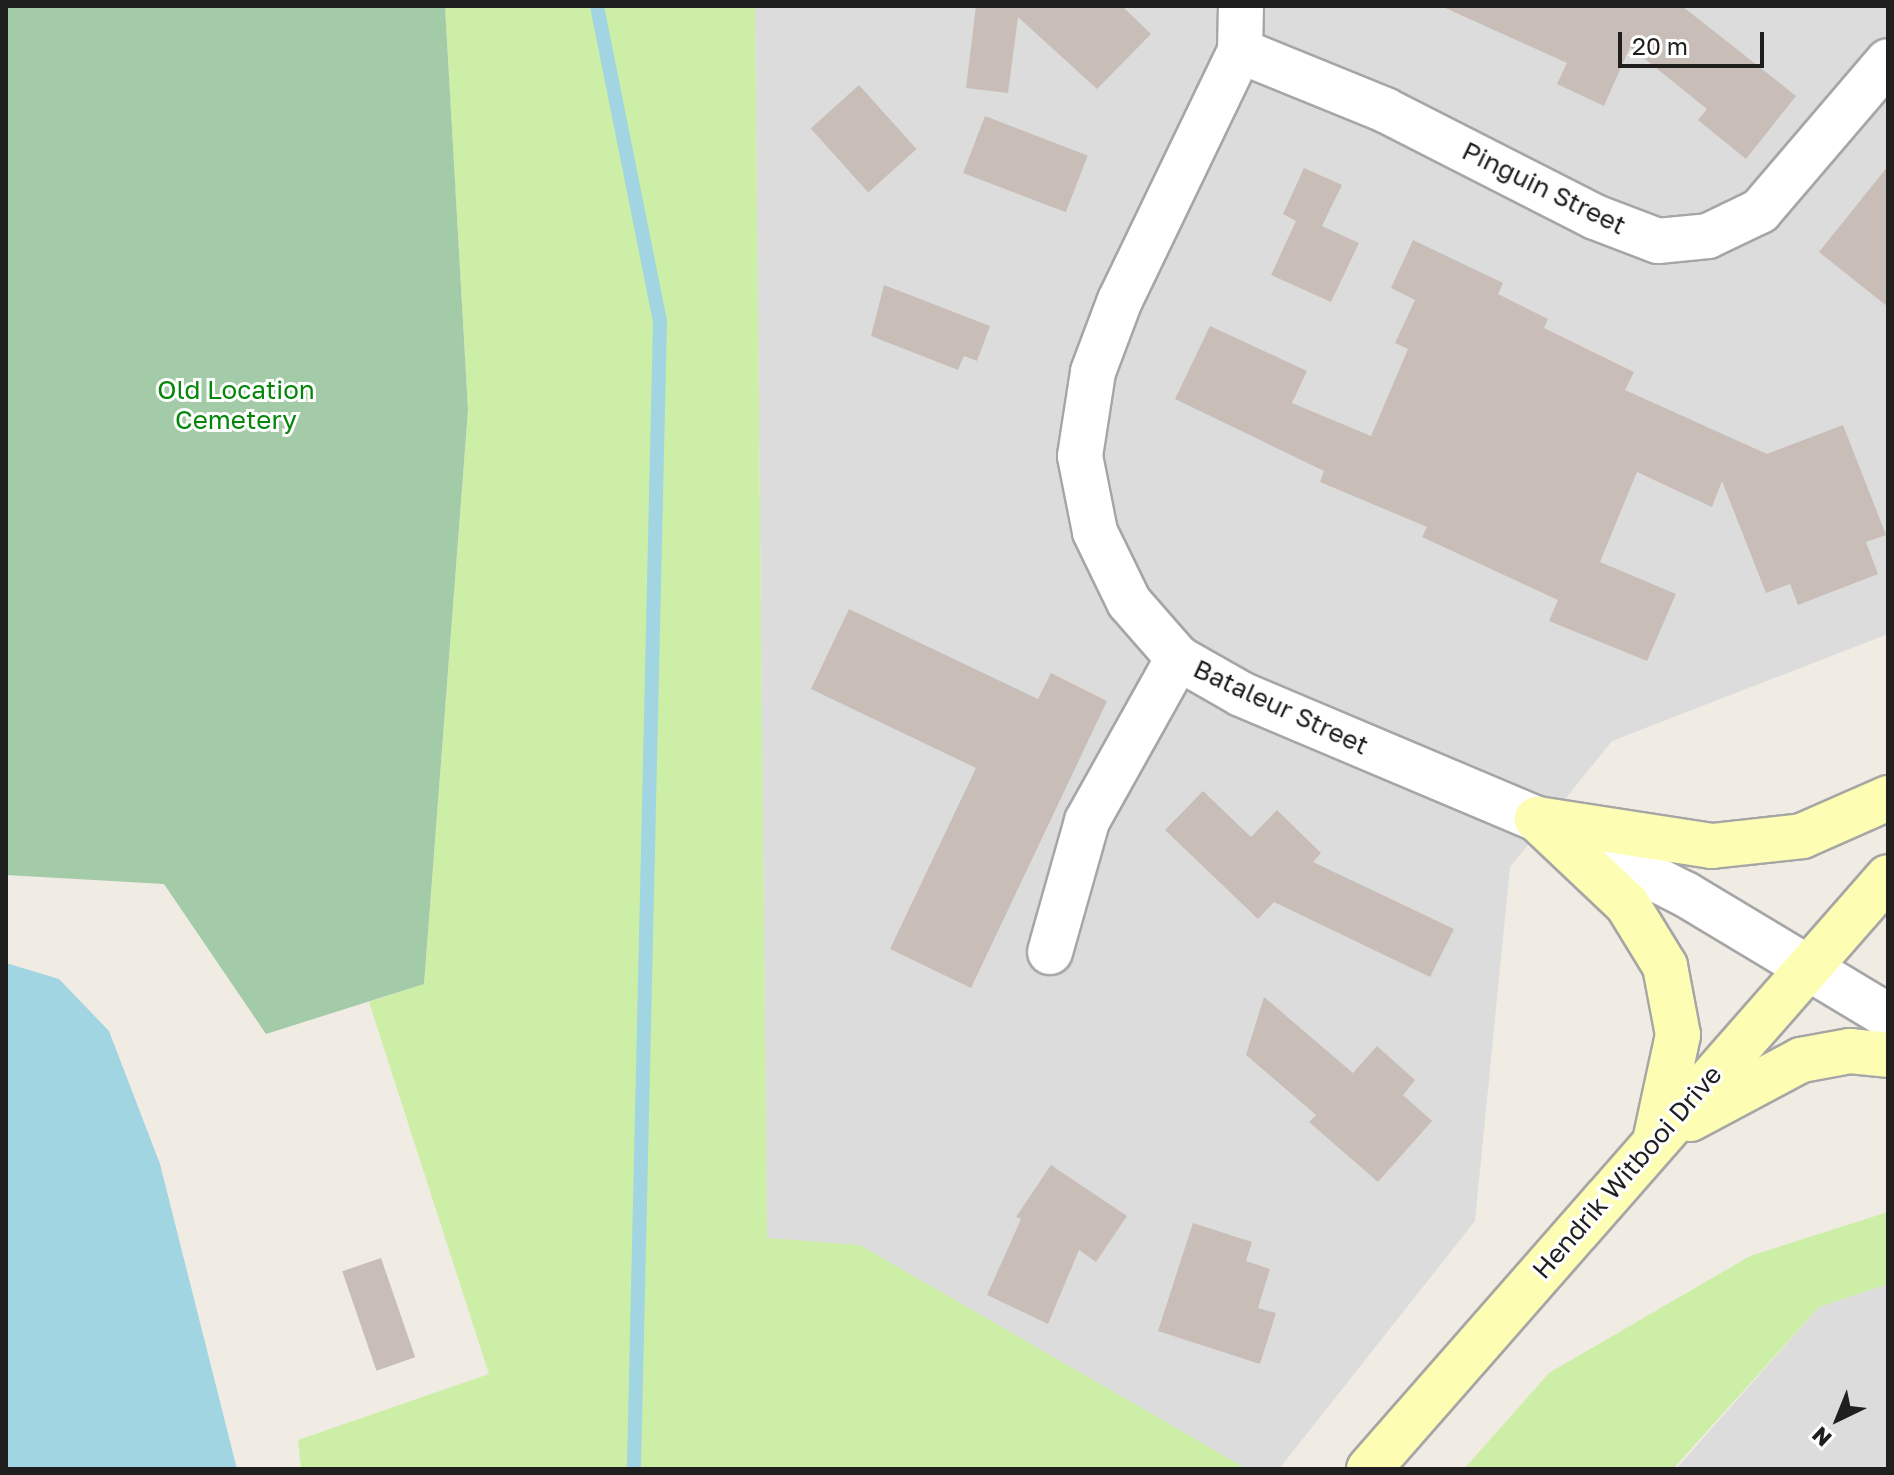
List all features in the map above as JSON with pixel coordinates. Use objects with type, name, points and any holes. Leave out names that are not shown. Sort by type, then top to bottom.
[{"type":"main road","points":[[1537,819],[1712,846],[1802,836],[1888,798]]},
{"type":"main road","points":[[1537,819],[1627,904],[1665,966],[1678,1035],[1655,1140]]},
{"type":"main road","name":"Hendrik Witbooi Drive","points":[[1369,1469],[1888,877]]},
{"type":"main road","points":[[1655,1140],[1801,1060],[1850,1051],[1888,1055]]},
{"type":"street","name":"Bataleur Street","points":[[1241,6],[1240,51],[1120,300],[1093,372],[1080,456],[1095,532],[1122,588],[1178,658],[1241,694],[1537,819],[1685,894],[1888,1016]]},
{"type":"street","name":"Pinguin Street","points":[[1240,51],[1385,110],[1595,217],[1658,241],[1708,236],[1760,211],[1888,61]]},
{"type":"street","points":[[1050,952],[1087,821],[1178,658]]},
{"type":"shaded area","points":[[755,6],[1888,6],[1888,634],[1612,741],[1510,867],[1475,1221],[1279,1469],[1246,1469],[767,1245]]},
{"type":"shaded area","points":[[1888,1284],[1888,1469],[1676,1469],[1819,1307]]},
{"type":"green space","name":"Old Location Cemetery","points":[[6,6],[445,6],[468,410],[424,984],[266,1034],[164,884],[6,875]]},
{"type":"green space","points":[[445,6],[755,6],[767,1238],[860,1245],[1247,1469],[301,1469],[298,1440],[489,1374],[369,1002],[424,984],[468,410]]},
{"type":"green space","points":[[1888,1212],[1888,1284],[1819,1307],[1673,1469],[1464,1469],[1549,1373],[1750,1256]]},
{"type":"water","points":[[6,963],[59,979],[109,1031],[160,1164],[237,1469],[6,1469]]},
{"type":"building","points":[[976,6],[1122,6],[1151,34],[1097,89],[1018,17],[1008,93],[966,88]]},
{"type":"building","points":[[1441,6],[1682,6],[1796,96],[1746,159],[1698,120],[1707,109],[1630,47],[1604,106],[1557,84],[1567,63]]},
{"type":"building","points":[[859,85],[917,149],[868,192],[811,128]]},
{"type":"building","points":[[985,116],[1088,155],[1066,212],[963,173]]},
{"type":"building","points":[[1888,166],[1888,307],[1819,252]]},
{"type":"building","points":[[1304,168],[1342,185],[1322,226],[1359,243],[1331,302],[1271,275],[1296,221],[1283,214]]},
{"type":"building","points":[[1413,240],[1503,283],[1498,294],[1548,319],[1544,328],[1634,372],[1625,390],[1767,454],[1843,425],[1886,535],[1866,542],[1878,574],[1798,605],[1790,584],[1766,593],[1722,481],[1712,507],[1637,472],[1600,562],[1676,594],[1647,661],[1549,621],[1558,600],[1422,537],[1427,527],[1320,482],[1324,471],[1175,399],[1210,326],[1307,371],[1292,403],[1371,436],[1408,349],[1395,343],[1415,300],[1391,288]]},
{"type":"building","points":[[884,285],[990,326],[977,361],[964,356],[958,370],[871,336]]},
{"type":"building","points":[[849,609],[1038,699],[1051,673],[1107,701],[971,988],[890,949],[976,768],[811,689]]},
{"type":"building","points":[[1203,791],[1251,837],[1277,810],[1321,853],[1313,862],[1454,929],[1430,977],[1274,902],[1258,919],[1165,830]]},
{"type":"building","points":[[1264,997],[1353,1073],[1377,1046],[1415,1080],[1403,1095],[1432,1121],[1378,1182],[1309,1122],[1316,1115],[1246,1055]]},
{"type":"building","points":[[1051,1165],[1127,1216],[1096,1262],[1079,1250],[1048,1324],[987,1295],[1021,1219],[1016,1217]]},
{"type":"building","points":[[1193,1223],[1252,1242],[1246,1261],[1270,1269],[1258,1308],[1276,1313],[1260,1364],[1158,1331]]},
{"type":"building","points":[[381,1258],[415,1357],[376,1371],[342,1271]]},
{"type":"waterway","points":[[597,6],[660,320],[634,1469]]}]
